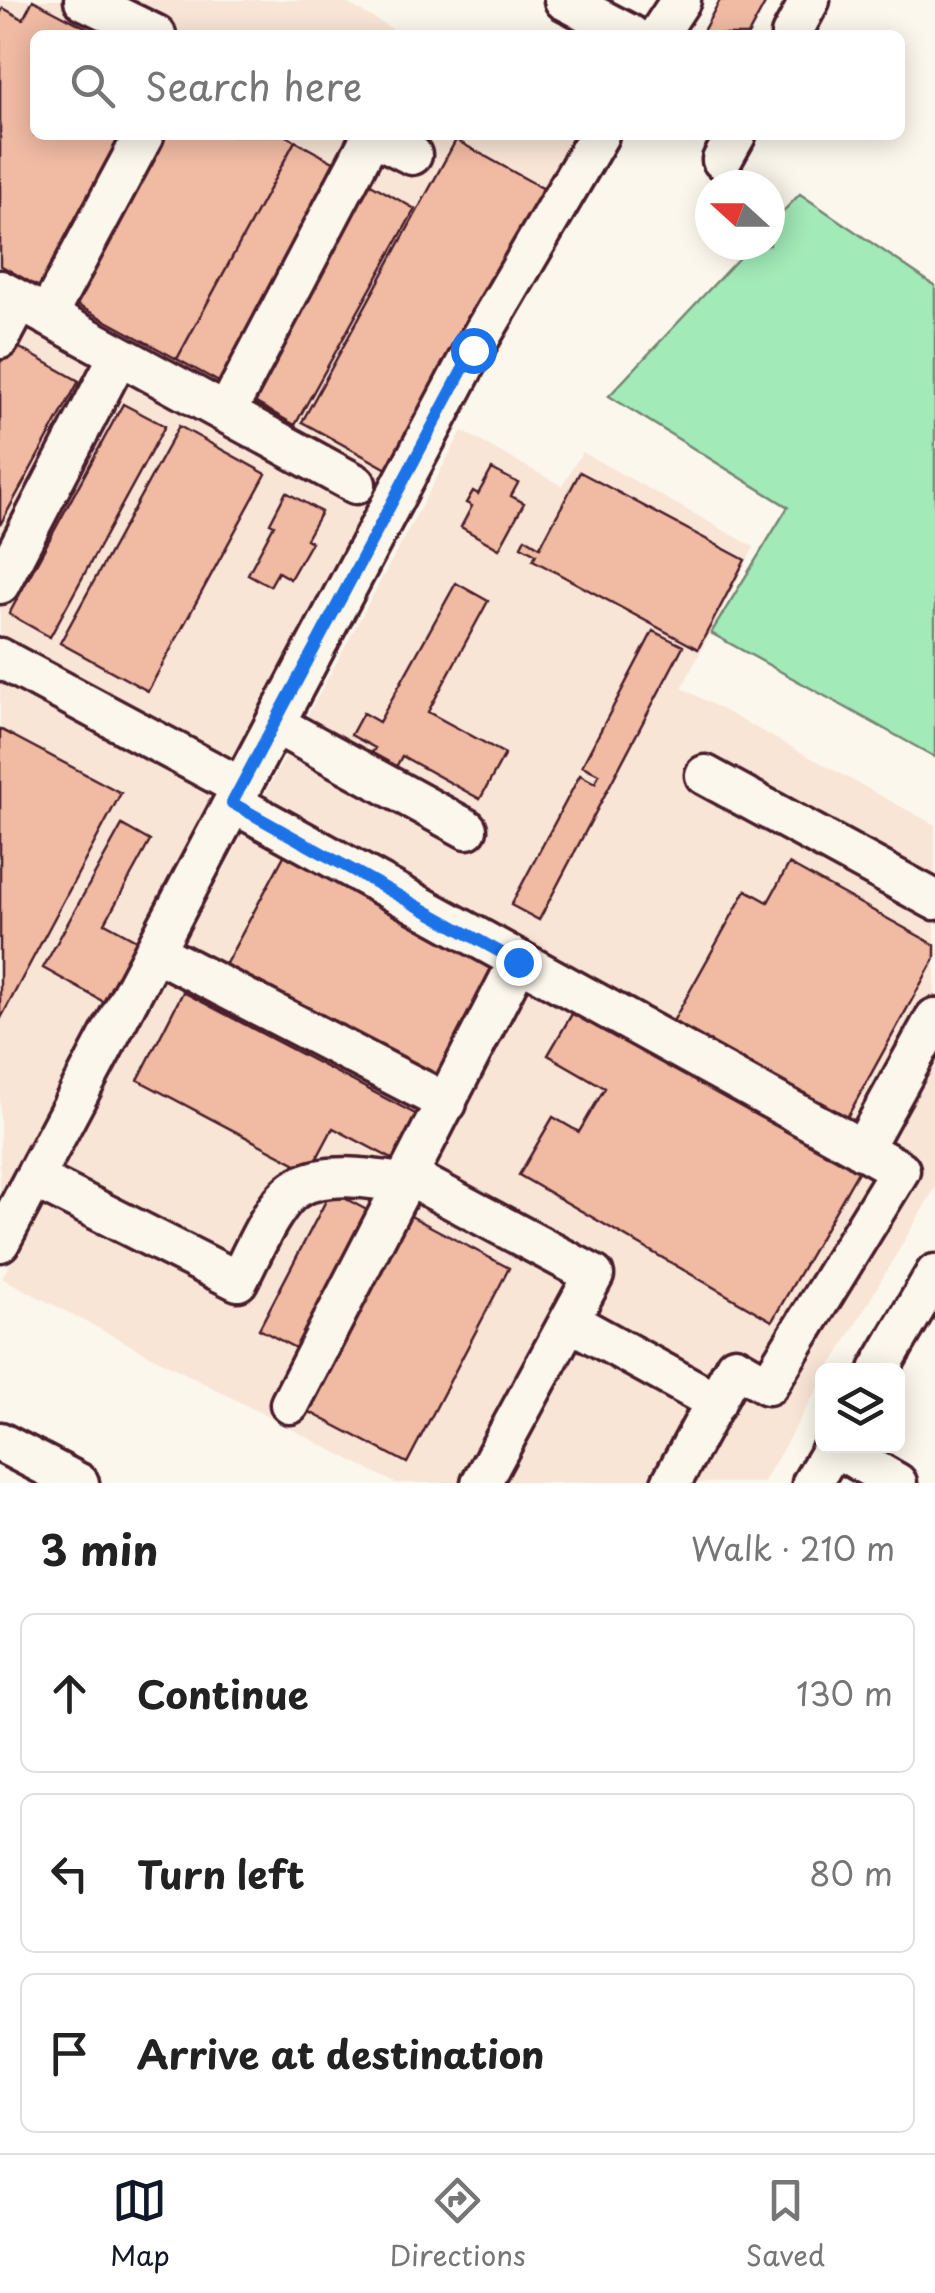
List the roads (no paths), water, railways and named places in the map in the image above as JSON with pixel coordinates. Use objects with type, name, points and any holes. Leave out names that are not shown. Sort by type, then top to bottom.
[{"type":"street","points":[[84,0],[146,30]]},
{"type":"street","points":[[564,0],[621,30]]},
{"type":"street","points":[[661,30],[682,0]]},
{"type":"street","points":[[793,30],[810,0]]},
{"type":"street","points":[[0,339],[22,302],[140,140]]},
{"type":"street","points":[[226,413],[369,140]]},
{"type":"street","points":[[382,140],[412,155]]},
{"type":"street","points":[[0,1242],[473,350],[596,140]]},
{"type":"street","points":[[22,302],[356,484]]},
{"type":"street","points":[[0,584],[120,355]]},
{"type":"street","points":[[0,658],[518,962],[900,1170],[768,1385],[736,1366],[672,1483]]},
{"type":"street","points":[[275,724],[468,829]]},
{"type":"street","points":[[704,775],[935,900]]},
{"type":"street","points":[[154,951],[447,1103]]},
{"type":"street","points":[[290,1404],[518,962]]},
{"type":"street","points":[[862,1150],[935,1018]]},
{"type":"street","points":[[34,1178],[238,1282],[282,1202],[297,1188],[327,1179],[371,1178],[408,1180],[594,1275],[481,1483]]},
{"type":"street","points":[[882,1363],[935,1274]]},
{"type":"street","points":[[569,1322],[716,1402]]},
{"type":"street","points":[[0,1442],[78,1483]]},
{"type":"street","points":[[812,1483],[830,1453]]},
{"type":"street","points":[[846,1453],[897,1483]]}]
